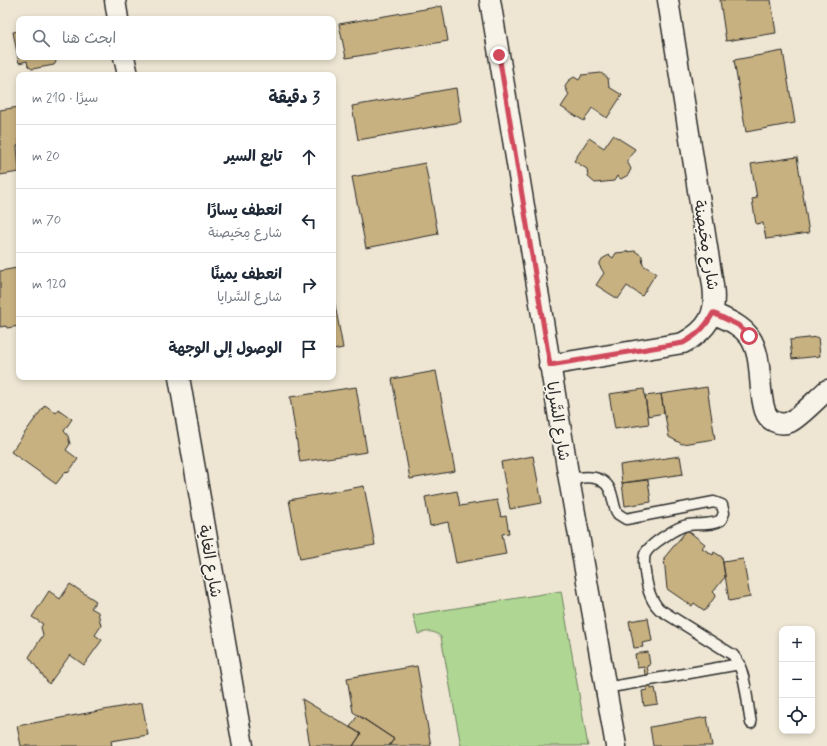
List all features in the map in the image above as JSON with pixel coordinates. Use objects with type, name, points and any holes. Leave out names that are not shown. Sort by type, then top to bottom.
[{"type":"street","points":[[115,0],[118,16]]},
{"type":"street","name":"شارع السَّرايا","points":[[490,0],[568,479],[616,746]]},
{"type":"street","name":"شارع مِحَيصنة","points":[[550,365],[683,343],[696,336],[706,326],[713,313],[715,299],[713,285],[668,0]]},
{"type":"street","points":[[125,60],[127,72]]},
{"type":"street","points":[[713,313],[738,325],[753,342],[757,357],[765,410],[770,419],[780,423],[790,422],[827,390]]},
{"type":"street","name":"شارع الغاية","points":[[180,380],[243,746]]},
{"type":"lane","points":[[568,479],[585,476],[600,479],[610,489],[618,514],[626,519],[714,502],[722,505],[724,513],[721,520],[714,523],[687,525],[675,530],[647,550],[644,562],[650,598],[659,609],[733,655],[740,664],[751,724]]},
{"type":"lane","points":[[605,688],[740,664]]},
{"type":"green space","points":[[561,591],[588,746],[461,746],[441,637],[430,632],[418,634],[413,615]]},
{"type":"building","points":[[720,0],[771,0],[776,33],[726,41]]},
{"type":"building","points":[[442,6],[448,41],[346,58],[339,24]]},
{"type":"building","points":[[13,32],[16,32],[16,48]]},
{"type":"building","points":[[783,51],[795,123],[746,132],[734,60]]},
{"type":"building","points":[[18,60],[56,60],[56,62],[54,65],[32,69],[28,66],[27,61],[19,63]]},
{"type":"building","points":[[601,73],[608,78],[609,87],[622,95],[607,118],[592,108],[584,121],[561,107],[569,95],[565,87],[568,81],[574,77],[579,80],[582,75]]},
{"type":"building","points":[[456,88],[461,122],[358,140],[352,106]]},
{"type":"building","points":[[16,107],[16,172],[0,175],[0,110]]},
{"type":"building","points":[[613,135],[635,149],[627,161],[631,169],[628,175],[621,179],[617,176],[614,181],[595,183],[588,177],[587,169],[574,161],[589,138],[604,148]]},
{"type":"building","points":[[797,157],[809,233],[766,239],[763,223],[756,224],[752,199],[757,198],[751,164]]},
{"type":"building","points":[[425,163],[438,234],[366,248],[352,177]]},
{"type":"building","points":[[635,251],[642,256],[643,265],[656,273],[642,296],[627,286],[618,299],[596,285],[604,273],[599,265],[602,259],[609,255],[613,258],[616,253]]},
{"type":"building","points":[[16,268],[16,326],[7,328],[6,326],[0,327],[0,271]]},
{"type":"building","points":[[336,310],[343,348],[336,349]]},
{"type":"building","points":[[818,337],[820,356],[792,359],[790,340]]},
{"type":"building","points":[[436,371],[455,471],[410,479],[392,379]]},
{"type":"building","points":[[356,387],[367,452],[300,462],[290,397]]},
{"type":"building","points":[[707,387],[715,439],[682,444],[669,437],[661,394]]},
{"type":"building","points":[[644,389],[649,424],[615,429],[609,394]]},
{"type":"building","points":[[661,394],[664,413],[648,416],[645,396]]},
{"type":"building","points":[[45,405],[56,413],[58,409],[72,419],[64,431],[68,436],[70,444],[66,450],[78,459],[68,473],[66,471],[56,484],[11,452]]},
{"type":"building","points":[[533,456],[542,503],[510,509],[501,462]]},
{"type":"building","points":[[680,456],[683,474],[622,483],[620,465]]},
{"type":"building","points":[[648,480],[651,502],[625,506],[622,483]]},
{"type":"building","points":[[364,486],[375,545],[300,559],[289,500]]},
{"type":"building","points":[[457,491],[460,506],[497,500],[501,517],[506,516],[509,533],[502,534],[506,554],[456,563],[448,522],[430,526],[425,497]]},
{"type":"building","points":[[687,530],[705,544],[702,548],[713,555],[714,552],[722,557],[725,577],[713,592],[716,595],[705,611],[694,603],[692,606],[667,589],[664,558]]},
{"type":"building","points":[[743,559],[750,597],[729,601],[723,562]]},
{"type":"building","points":[[70,584],[96,601],[91,608],[98,612],[101,626],[95,635],[102,640],[84,665],[70,655],[49,684],[29,657],[43,635],[41,627],[43,624],[32,617],[49,591],[60,599]]},
{"type":"building","points":[[648,618],[652,641],[642,643],[643,647],[634,648],[629,621]]},
{"type":"building","points":[[648,652],[650,665],[647,666],[651,689],[655,688],[658,704],[644,706],[642,691],[647,690],[644,667],[637,668],[635,654]]},
{"type":"building","points":[[417,666],[431,746],[389,746],[394,739],[353,712],[347,678]]},
{"type":"building","points":[[302,699],[361,734],[353,746],[310,746]]},
{"type":"building","points":[[142,703],[148,735],[111,741],[112,746],[21,746],[17,726]]},
{"type":"building","points":[[358,715],[394,739],[389,746],[353,746],[361,734],[350,727]]},
{"type":"building","points":[[707,717],[712,746],[653,746],[650,727]]},
{"type":"route","points":[[499,55],[550,365],[683,343],[696,336],[706,326],[713,313],[738,325],[749,336]]}]
